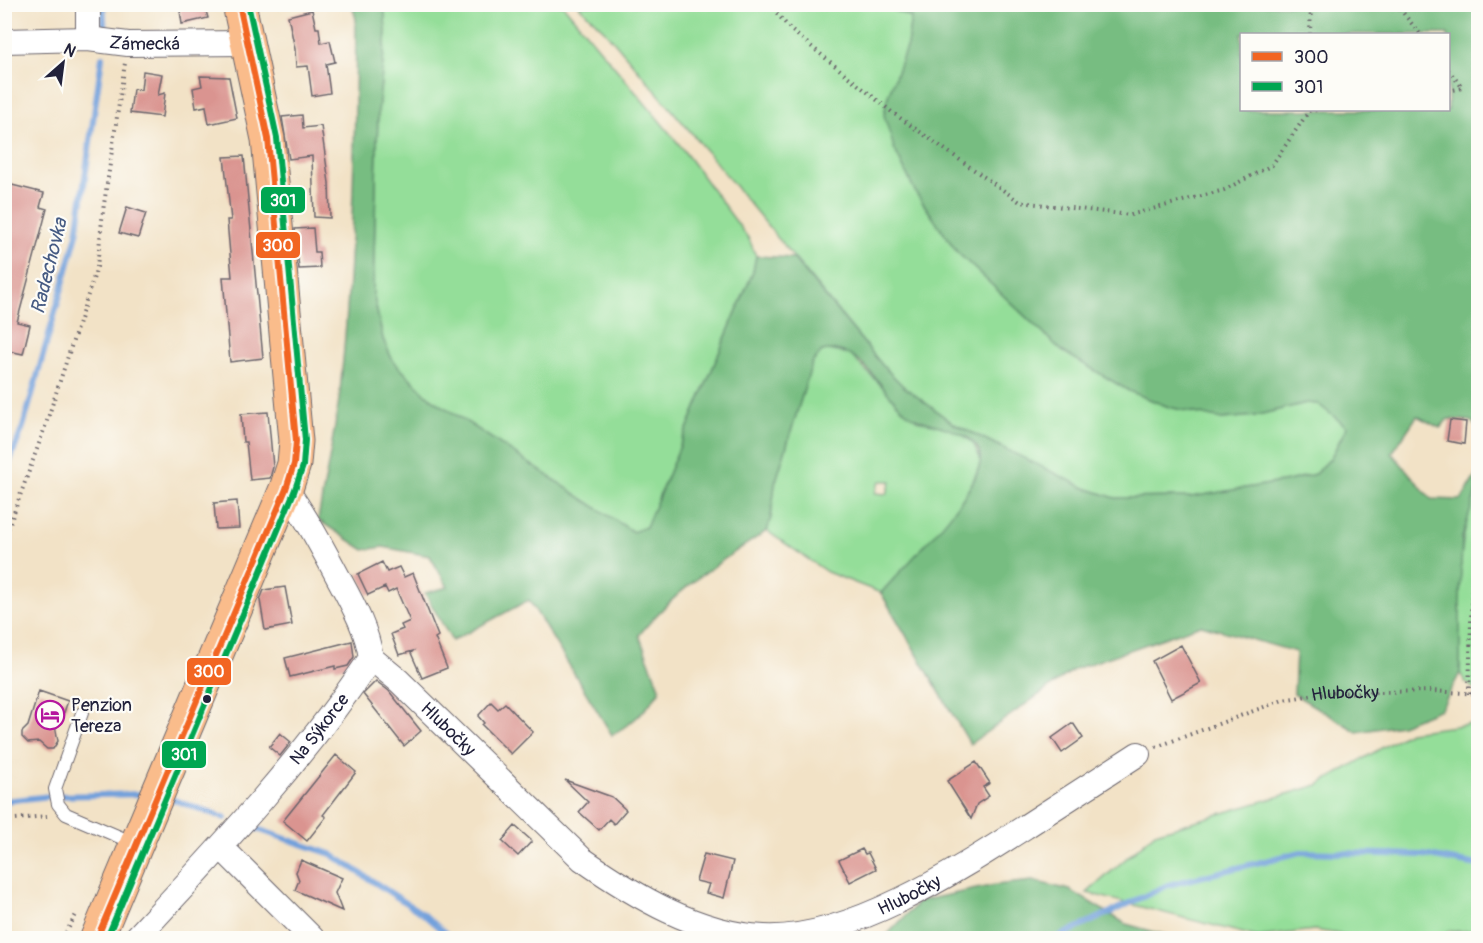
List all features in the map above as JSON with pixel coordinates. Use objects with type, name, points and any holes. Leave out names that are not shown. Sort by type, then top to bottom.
[{"type":"main road","points":[[97,939],[286,489],[294,464],[296,441],[268,139],[239,4]]},
{"type":"street","points":[[88,4],[88,39]]},
{"type":"street","name":"Zámecká","points":[[4,41],[88,39],[128,44],[248,43]]},
{"type":"street","points":[[286,489],[315,534],[350,600],[368,638],[371,658]]},
{"type":"street","name":"Hlubočky","points":[[371,658],[399,681],[582,860],[610,879],[689,920],[722,930],[763,937],[802,935],[842,924],[905,898],[980,856],[1138,754]]},
{"type":"street","name":"Na Sýkorce","points":[[136,939],[221,847],[311,740],[371,658]]},
{"type":"street","points":[[221,847],[312,939]]},
{"type":"lane","points":[[82,712],[55,789],[62,809],[136,844]]},
{"type":"path","points":[[769,4],[790,30],[893,113],[1020,202],[1130,215],[1224,189],[1272,165],[1308,111]]},
{"type":"path","points":[[1310,33],[1311,4]]},
{"type":"path","points":[[1396,4],[1419,33]]},
{"type":"path","points":[[4,540],[45,427],[97,267],[128,44]]},
{"type":"path","points":[[1450,71],[1463,88],[1450,91]]},
{"type":"path","points":[[1469,694],[1472,586],[1479,532]]},
{"type":"path","name":"Hlubočky","points":[[1138,754],[1283,700],[1325,693],[1433,691],[1479,694]]},
{"type":"path","points":[[4,820],[62,809]]},
{"type":"green space","points":[[882,4],[911,17],[907,45],[887,99],[894,148],[916,193],[957,252],[1062,351],[1129,391],[1169,407],[1222,419],[1254,416],[1306,403],[1318,404],[1347,426],[1330,459],[1315,474],[1288,481],[1191,497],[1115,498],[1085,488],[954,424],[903,386],[883,366],[689,130],[605,31],[578,5]]},
{"type":"green space","points":[[352,5],[384,5],[386,32],[378,112],[373,293],[383,339],[393,361],[429,397],[633,532],[646,527],[753,272],[756,256],[793,258],[883,366],[903,386],[954,424],[1085,488],[1115,498],[1191,497],[1288,481],[1315,474],[1330,459],[1347,427],[1318,404],[1306,403],[1254,416],[1222,419],[1169,407],[1129,391],[1062,351],[957,252],[916,193],[894,148],[884,115],[887,99],[907,45],[911,17],[882,5],[1478,5],[1478,429],[1471,421],[1448,419],[1440,428],[1417,416],[1392,453],[1431,499],[1461,500],[1478,472],[1478,486],[1462,538],[1460,673],[1441,709],[1401,725],[1357,732],[1294,694],[1296,652],[1201,625],[1075,669],[970,744],[881,593],[938,531],[965,495],[975,478],[980,463],[979,452],[974,443],[965,436],[910,415],[861,362],[837,350],[822,351],[812,363],[775,484],[767,531],[683,590],[639,635],[660,690],[639,716],[612,735],[529,600],[452,641],[425,593],[448,587],[430,556],[383,547],[364,550],[318,520],[338,407],[344,344],[348,298],[356,19]]},
{"type":"green space","points":[[384,5],[563,5],[678,143],[749,239],[756,256],[753,272],[646,527],[633,532],[429,397],[393,361],[383,339],[373,293],[378,112],[386,32]]},
{"type":"green space","points":[[822,351],[849,354],[917,420],[956,430],[973,443],[981,460],[965,496],[952,514],[881,593],[827,572],[767,531],[775,484],[812,363]],"holes":[[[880,481],[891,481],[887,494],[875,493]]]},
{"type":"green space","points":[[1478,486],[1478,691],[1466,683],[1460,673],[1459,602],[1461,554],[1470,508]]},
{"type":"green space","points":[[1478,723],[1478,931],[1449,931],[1440,938],[1366,938],[1314,930],[1258,937],[1087,893],[1155,833],[1318,785],[1409,732]]},
{"type":"green space","points":[[1033,881],[1070,890],[1126,924],[1176,938],[884,938],[920,901],[995,885]]},
{"type":"building","points":[[179,4],[204,4],[208,18],[182,24]]},
{"type":"building","points":[[312,10],[316,28],[319,28],[321,43],[330,41],[335,62],[326,64],[330,93],[312,96],[308,66],[296,67],[295,49],[288,16]]},
{"type":"building","points":[[143,71],[162,74],[158,95],[165,93],[162,117],[130,113],[133,89],[141,90]]},
{"type":"building","points":[[200,76],[229,77],[237,118],[209,124],[206,106],[196,108],[193,88],[202,86]]},
{"type":"building","points":[[302,115],[303,128],[321,126],[329,183],[330,218],[314,217],[312,156],[289,159],[282,117]]},
{"type":"building","points":[[244,156],[263,358],[230,362],[223,277],[232,277],[227,220],[231,220],[224,157]]},
{"type":"building","points":[[4,183],[44,193],[40,207],[47,209],[17,322],[30,325],[23,354],[4,350]]},
{"type":"building","points":[[127,207],[146,213],[138,238],[119,233]]},
{"type":"building","points":[[313,228],[315,252],[319,252],[320,268],[299,269],[295,229]]},
{"type":"building","points":[[268,412],[273,467],[270,478],[250,480],[246,442],[243,442],[241,414]]},
{"type":"building","points":[[1450,420],[1466,422],[1464,444],[1447,441]]},
{"type":"building","points":[[237,501],[239,528],[216,529],[214,503]]},
{"type":"building","points":[[382,562],[387,572],[399,567],[404,577],[413,573],[438,636],[435,638],[447,668],[422,678],[411,653],[413,651],[399,655],[391,634],[403,629],[401,625],[410,621],[396,589],[388,593],[385,587],[368,595],[358,574]]},
{"type":"building","points":[[285,587],[292,625],[265,630],[260,600],[264,590]]},
{"type":"building","points":[[352,641],[354,657],[348,666],[335,669],[335,666],[290,677],[285,658]]},
{"type":"building","points":[[1181,645],[1201,683],[1171,699],[1152,661]]},
{"type":"building","points":[[376,681],[389,691],[421,731],[404,746],[363,694]]},
{"type":"building","name":"Penzion Tereza","points":[[39,691],[68,701],[62,718],[53,715],[58,741],[53,749],[47,749],[39,742],[28,743],[22,737],[22,732],[28,726]]},
{"type":"building","points":[[491,702],[498,709],[505,703],[533,732],[511,754],[482,725],[484,723],[478,716]]},
{"type":"building","points":[[1073,723],[1083,738],[1062,753],[1052,738]]},
{"type":"building","points":[[280,733],[291,742],[280,756],[269,747]]},
{"type":"building","points":[[336,755],[356,772],[323,815],[326,817],[307,841],[283,821]]},
{"type":"building","points":[[976,762],[990,783],[983,787],[989,796],[977,804],[971,819],[947,781]]},
{"type":"building","points":[[565,780],[612,797],[626,810],[614,824],[609,819],[599,830],[579,812],[588,802]]},
{"type":"building","points":[[515,826],[532,841],[518,856],[502,841]]},
{"type":"building","points":[[862,849],[865,854],[868,853],[876,869],[850,882],[839,860]]},
{"type":"building","points":[[704,854],[733,861],[724,898],[706,893],[709,884],[696,881]]},
{"type":"building","points":[[301,860],[342,878],[335,893],[342,911],[295,890],[299,880],[296,872]]},
{"type":"waterway","name":"Radechovka","points":[[103,4],[105,37]]},
{"type":"waterway","name":"Radechovka","points":[[4,476],[23,427],[77,234],[102,57]]},
{"type":"waterway","points":[[4,801],[51,796],[147,794]]},
{"type":"waterway","points":[[166,797],[225,818]]},
{"type":"waterway","points":[[257,829],[331,854],[423,914],[451,938]]},
{"type":"waterway","points":[[1056,938],[1168,885],[1301,852],[1423,855],[1478,865]]},
{"type":"transit line","name":"300","points":[[97,938],[286,489],[294,464],[296,441],[268,139],[239,4]]},
{"type":"transit line","name":"301","points":[[107,938],[303,466],[305,440],[277,138],[248,4]]},
{"type":"place","name":"Penzion Tereza","points":[[50,715]]}]
